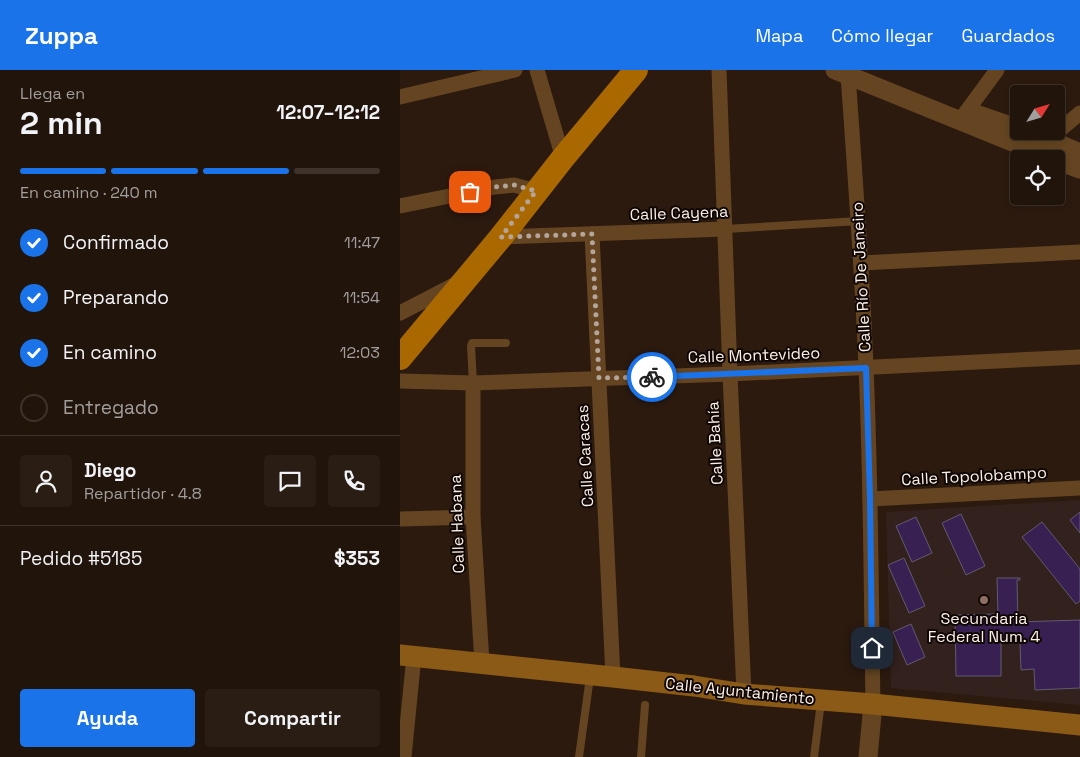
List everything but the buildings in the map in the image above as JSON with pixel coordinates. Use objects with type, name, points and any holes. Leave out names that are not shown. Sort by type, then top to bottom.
[{"type":"main road","points":[[400,358],[636,70]]},
{"type":"main road","name":"Calle Ayuntamiento","points":[[407,655],[694,686],[744,694],[873,704],[1080,725]]},
{"type":"street","points":[[400,97],[515,70]]},
{"type":"street","points":[[537,70],[563,158]]},
{"type":"street","name":"Calle Bahía","points":[[719,70],[744,694]]},
{"type":"street","points":[[867,70],[964,116],[1010,127]]},
{"type":"street","points":[[964,116],[997,70]]},
{"type":"street","points":[[846,72],[1041,145],[1080,154]]},
{"type":"street","name":"Calle Río De Janeiro","points":[[846,72],[861,263],[866,368],[873,704],[868,757]]},
{"type":"street","points":[[1041,145],[1080,113]]},
{"type":"street","points":[[1035,140],[1046,150]]},
{"type":"street","points":[[1065,163],[1080,169]]},
{"type":"street","points":[[400,206],[504,186],[514,185],[536,191]]},
{"type":"street","name":"Calle Cayena","points":[[501,237],[724,229]]},
{"type":"street","name":"Calle Caracas","points":[[592,234],[613,677]]},
{"type":"street","points":[[861,263],[1080,252]]},
{"type":"street","points":[[400,313],[466,279]]},
{"type":"street","name":"Calle Montevideo","points":[[400,381],[473,383],[730,374],[1080,357]]},
{"type":"street","name":"Calle Habana","points":[[473,383],[473,517],[482,663]]},
{"type":"street","name":"Calle Topolobampo","points":[[870,498],[1080,488]]},
{"type":"street","points":[[400,520],[473,517]]},
{"type":"street","points":[[404,757],[407,655]]},
{"type":"lane","name":"Calle Cayena","points":[[724,229],[858,222]]},
{"type":"lane","points":[[473,383],[472,344],[506,343]]},
{"type":"lane","points":[[579,757],[591,675]]},
{"type":"lane","points":[[814,757],[821,700]]},
{"type":"lane","points":[[640,757],[645,705]]},
{"type":"shaded area","name":"Secundaria Federal Num. 4","points":[[1080,500],[1080,705],[891,688],[886,512]]},
{"type":"way so far","points":[[470,192],[514,185],[536,191],[501,237],[592,234],[599,378],[652,377]]},
{"type":"place","name":"Secundaria Federal Num. 4","points":[[984,600]]},
{"type":"route","points":[[652,377],[866,368],[872,648]]}]
